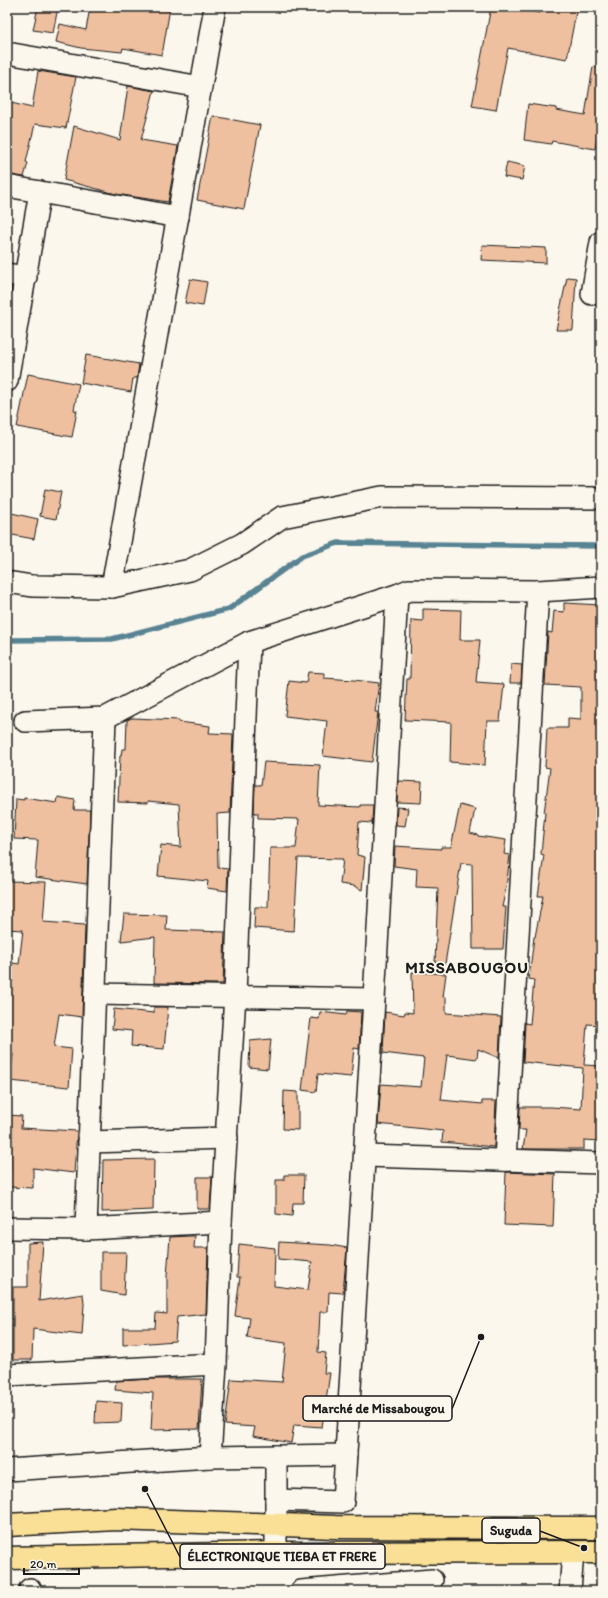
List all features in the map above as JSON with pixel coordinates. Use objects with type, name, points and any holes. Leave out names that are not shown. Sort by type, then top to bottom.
[{"type":"main road","points":[[7,1513],[116,1519],[335,1527],[601,1528]]},
{"type":"main road","points":[[7,1525],[116,1519]]},
{"type":"main road","points":[[10,1558],[276,1553],[601,1552]]},
{"type":"street","points":[[112,587],[215,7]]},
{"type":"street","points":[[7,53],[201,87]]},
{"type":"street","points":[[7,186],[178,217]]},
{"type":"street","points":[[7,381],[16,275],[40,192]]},
{"type":"street","points":[[592,294],[601,242]]},
{"type":"street","points":[[7,582],[32,586],[112,587],[190,570],[242,544],[282,517],[382,497],[442,499],[601,498]]},
{"type":"street","points":[[25,721],[105,718],[250,642],[409,590],[538,591],[601,587]]},
{"type":"street","points":[[505,1160],[538,591]]},
{"type":"street","points":[[276,1500],[343,1502],[365,1156],[397,595]]},
{"type":"street","points":[[210,1457],[216,1364],[221,1222],[235,995],[250,642]]},
{"type":"street","points":[[86,1229],[105,718]]},
{"type":"street","points":[[95,994],[235,995],[374,999]]},
{"type":"street","points":[[89,1142],[227,1138]]},
{"type":"street","points":[[365,1156],[601,1163]]},
{"type":"street","points":[[7,1228],[86,1229],[221,1222]]},
{"type":"street","points":[[7,1375],[216,1364]]},
{"type":"street","points":[[7,1470],[210,1457],[346,1455]]},
{"type":"street","points":[[276,1456],[276,1553]]},
{"type":"street","points":[[301,1591],[432,1585],[434,1552]]},
{"type":"street","points":[[570,1591],[573,1552]]},
{"type":"building","points":[[38,7],[58,7],[53,33],[33,30]]},
{"type":"building","points":[[90,7],[170,8],[162,55],[123,48],[122,52],[81,48],[56,42],[60,24],[86,30]]},
{"type":"building","points":[[491,7],[508,7],[540,13],[541,7],[577,7],[567,59],[508,48],[496,110],[472,106]]},
{"type":"building","points":[[593,67],[601,68],[601,114],[595,149],[552,141],[551,144],[524,140],[528,104],[556,108],[556,110],[585,115]]},
{"type":"building","points":[[38,71],[76,77],[66,128],[35,124],[24,177],[12,175],[7,173],[7,102],[32,108]]},
{"type":"building","points":[[128,86],[154,91],[141,140],[178,146],[168,202],[116,194],[64,180],[74,126],[120,140]]},
{"type":"building","points":[[213,116],[260,125],[244,209],[197,200]]},
{"type":"building","points":[[507,162],[525,166],[522,180],[504,177]]},
{"type":"building","points":[[482,245],[546,248],[546,263],[481,260]]},
{"type":"building","points":[[567,277],[576,278],[573,330],[556,330]]},
{"type":"building","points":[[190,279],[207,282],[203,306],[185,303]]},
{"type":"building","points":[[86,355],[139,364],[137,378],[133,378],[131,392],[81,383]]},
{"type":"building","points":[[28,374],[79,384],[74,410],[77,411],[72,437],[17,427]]},
{"type":"building","points":[[45,489],[61,492],[56,519],[40,516]]},
{"type":"building","points":[[7,512],[38,519],[34,539],[7,534]]},
{"type":"building","points":[[564,603],[601,605],[601,941],[599,986],[601,986],[601,1025],[587,1024],[584,1065],[601,1066],[601,1141],[584,1140],[584,1149],[523,1149],[526,1130],[519,1130],[520,1107],[581,1109],[583,1068],[523,1062],[525,1023],[530,1024],[534,980],[529,979],[534,937],[543,896],[538,896],[544,855],[541,854],[544,813],[550,768],[545,767],[547,728],[568,728],[568,718],[581,719],[581,687],[545,685],[548,632],[552,633],[554,611],[564,612]]},
{"type":"building","points":[[423,609],[461,610],[460,640],[480,640],[476,682],[504,684],[500,721],[487,721],[485,765],[450,762],[451,722],[405,720],[407,679],[410,679],[411,620],[423,621]]},
{"type":"building","points":[[511,664],[522,665],[521,683],[510,683]]},
{"type":"building","points":[[308,672],[324,673],[324,678],[379,683],[375,712],[378,712],[372,762],[323,756],[327,721],[285,716],[289,681],[306,683]]},
{"type":"building","points":[[132,718],[179,720],[179,722],[210,726],[209,733],[233,734],[230,813],[217,814],[218,868],[228,869],[227,891],[207,888],[208,881],[158,876],[161,845],[181,847],[179,804],[148,801],[148,803],[118,802],[120,756],[122,749],[126,749],[127,720]]},
{"type":"building","points":[[264,762],[320,765],[318,805],[360,807],[360,805],[373,805],[372,823],[359,822],[357,855],[365,857],[362,890],[354,886],[340,884],[343,859],[298,858],[294,931],[254,928],[255,907],[268,907],[270,848],[296,848],[299,819],[258,818],[258,813],[254,813],[255,785],[261,785]]},
{"type":"building","points":[[398,781],[422,782],[421,803],[397,802]]},
{"type":"building","points":[[58,797],[75,800],[74,810],[90,810],[87,884],[35,877],[38,840],[14,839],[16,799],[24,800],[24,798],[57,803]]},
{"type":"building","points":[[460,805],[475,809],[470,833],[478,836],[506,840],[504,854],[510,855],[502,907],[506,907],[503,949],[473,949],[472,864],[461,863],[445,964],[435,963],[438,888],[416,887],[417,869],[394,866],[395,846],[441,849],[441,847],[451,847]]},
{"type":"building","points":[[397,807],[408,808],[405,826],[396,825]]},
{"type":"building","points":[[7,881],[46,882],[43,922],[85,925],[82,1017],[59,1014],[54,1047],[72,1049],[69,1087],[10,1081],[13,1054],[7,1054],[9,998],[7,998],[7,962],[19,964],[23,930],[7,929]]},
{"type":"building","points":[[124,914],[167,915],[166,930],[225,932],[223,984],[154,983],[155,937],[121,941]]},
{"type":"building","points":[[412,972],[446,974],[443,997],[446,997],[446,1013],[501,1017],[499,1058],[478,1049],[477,1059],[447,1055],[441,1100],[482,1104],[482,1101],[496,1101],[494,1147],[442,1142],[443,1131],[378,1124],[381,1084],[421,1087],[424,1058],[383,1053],[385,1012],[404,1015],[405,1012],[413,1013]]},
{"type":"building","points":[[154,1007],[168,1007],[164,1049],[131,1046],[132,1031],[112,1029],[114,1009],[154,1013]]},
{"type":"building","points":[[347,1011],[361,1012],[359,1049],[354,1048],[351,1077],[318,1074],[316,1092],[302,1090],[311,1018],[319,1019],[320,1012],[346,1015]]},
{"type":"building","points":[[271,1039],[268,1069],[249,1067],[250,1041]]},
{"type":"building","points":[[284,1091],[298,1092],[298,1130],[283,1129]]},
{"type":"building","points":[[7,1115],[22,1116],[21,1128],[77,1131],[74,1173],[33,1168],[33,1188],[7,1187],[7,1170],[10,1170],[11,1139],[7,1138]]},
{"type":"building","points":[[154,1159],[153,1210],[102,1212],[103,1160]]},
{"type":"building","points":[[506,1172],[555,1174],[553,1227],[504,1225]]},
{"type":"building","points":[[284,1175],[304,1175],[303,1203],[293,1203],[292,1216],[276,1214],[276,1180],[284,1180]]},
{"type":"building","points":[[197,1177],[212,1177],[210,1209],[197,1209]]},
{"type":"building","points":[[195,1236],[194,1248],[208,1248],[206,1314],[177,1317],[175,1341],[123,1345],[123,1328],[155,1328],[156,1313],[167,1314],[167,1276],[170,1237]]},
{"type":"building","points":[[43,1242],[39,1301],[83,1294],[84,1304],[82,1335],[33,1329],[32,1360],[13,1360],[13,1287],[28,1287],[28,1243]]},
{"type":"building","points":[[279,1242],[330,1245],[347,1248],[343,1293],[329,1292],[328,1312],[320,1312],[318,1352],[326,1353],[324,1373],[330,1373],[322,1427],[294,1425],[291,1443],[253,1436],[255,1427],[225,1425],[231,1379],[282,1382],[286,1343],[247,1338],[250,1318],[235,1316],[240,1277],[237,1277],[239,1244],[275,1248],[274,1286],[308,1290],[312,1262],[278,1259]]},
{"type":"building","points":[[101,1252],[126,1252],[124,1295],[101,1291]]},
{"type":"building","points":[[202,1379],[199,1429],[151,1430],[153,1393],[115,1390],[116,1381]]},
{"type":"building","points":[[96,1401],[122,1403],[121,1422],[95,1423]]},
{"type":"waterway","points":[[7,640],[112,639],[229,609],[302,556],[338,543],[601,546]]},
{"type":"place","name":"Marché de Missabougou","points":[[481,1337]]},
{"type":"place","name":"ÉLECTRONIQUE TIEBA ET FRERE","points":[[145,1489]]},
{"type":"place","name":"Suguda","points":[[584,1548]]},
{"type":"district","name":"MISSABOUGOU","points":[[467,967]]}]
